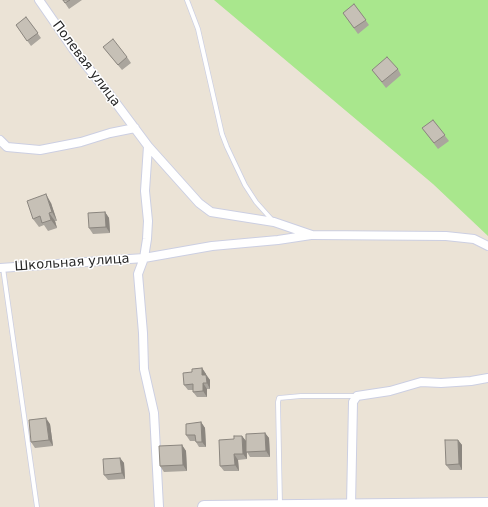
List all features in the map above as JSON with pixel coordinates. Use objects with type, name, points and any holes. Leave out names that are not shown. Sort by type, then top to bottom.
[{"type":"street","name":"Полевая улица","points":[[39,0],[73,50],[110,95],[148,146],[199,203],[211,212],[274,222],[312,235]]},
{"type":"street","points":[[0,140],[7,147],[40,150],[81,142],[110,133],[134,128]]},
{"type":"street","points":[[148,146],[145,191],[148,221],[147,239],[144,258],[138,274],[143,333],[144,369],[154,413],[159,507]]},
{"type":"street","points":[[312,235],[446,236],[474,239],[488,246]]},
{"type":"street","name":"Школьная улица","points":[[1,268],[144,258],[212,246],[278,240],[312,235]]},
{"type":"street","points":[[351,506],[353,402],[357,396],[421,382],[441,383],[488,378]]},
{"type":"street","points":[[204,507],[488,504]]},
{"type":"lane","points":[[187,0],[198,29],[222,134],[227,147],[245,185],[256,202],[274,222]]},
{"type":"lane","points":[[1,268],[37,507]]},
{"type":"lane","points":[[280,506],[279,398],[301,396],[357,396]]},
{"type":"green space","points":[[214,0],[488,0],[488,236],[433,184]]},
{"type":"building","points":[[63,0],[70,0],[65,3]]},
{"type":"building","points":[[354,4],[366,20],[354,28],[343,13]]},
{"type":"building","points":[[26,17],[38,33],[27,41],[16,25]]},
{"type":"building","points":[[113,39],[127,57],[118,65],[103,47]]},
{"type":"building","points":[[387,57],[398,69],[382,82],[372,70]]},
{"type":"building","points":[[433,120],[445,135],[434,143],[422,128]]},
{"type":"building","points":[[46,194],[52,212],[49,213],[51,220],[42,223],[40,216],[33,219],[27,201]]},
{"type":"building","points":[[105,212],[106,227],[89,228],[88,213]]},
{"type":"building","points":[[202,368],[202,375],[206,375],[207,383],[203,383],[203,391],[193,392],[193,384],[184,385],[183,373],[192,372],[192,369]]},
{"type":"building","points":[[46,418],[49,440],[31,442],[29,420]]},
{"type":"building","points":[[201,422],[202,442],[196,442],[195,435],[186,435],[186,424]]},
{"type":"building","points":[[265,433],[266,451],[246,452],[246,434]]},
{"type":"building","points":[[234,436],[242,436],[243,454],[234,454],[235,465],[220,466],[219,440],[234,439]]},
{"type":"building","points":[[445,440],[458,440],[459,464],[446,465]]},
{"type":"building","points":[[182,445],[183,465],[160,466],[159,446]]},
{"type":"building","points":[[120,458],[122,473],[104,475],[103,459]]}]
